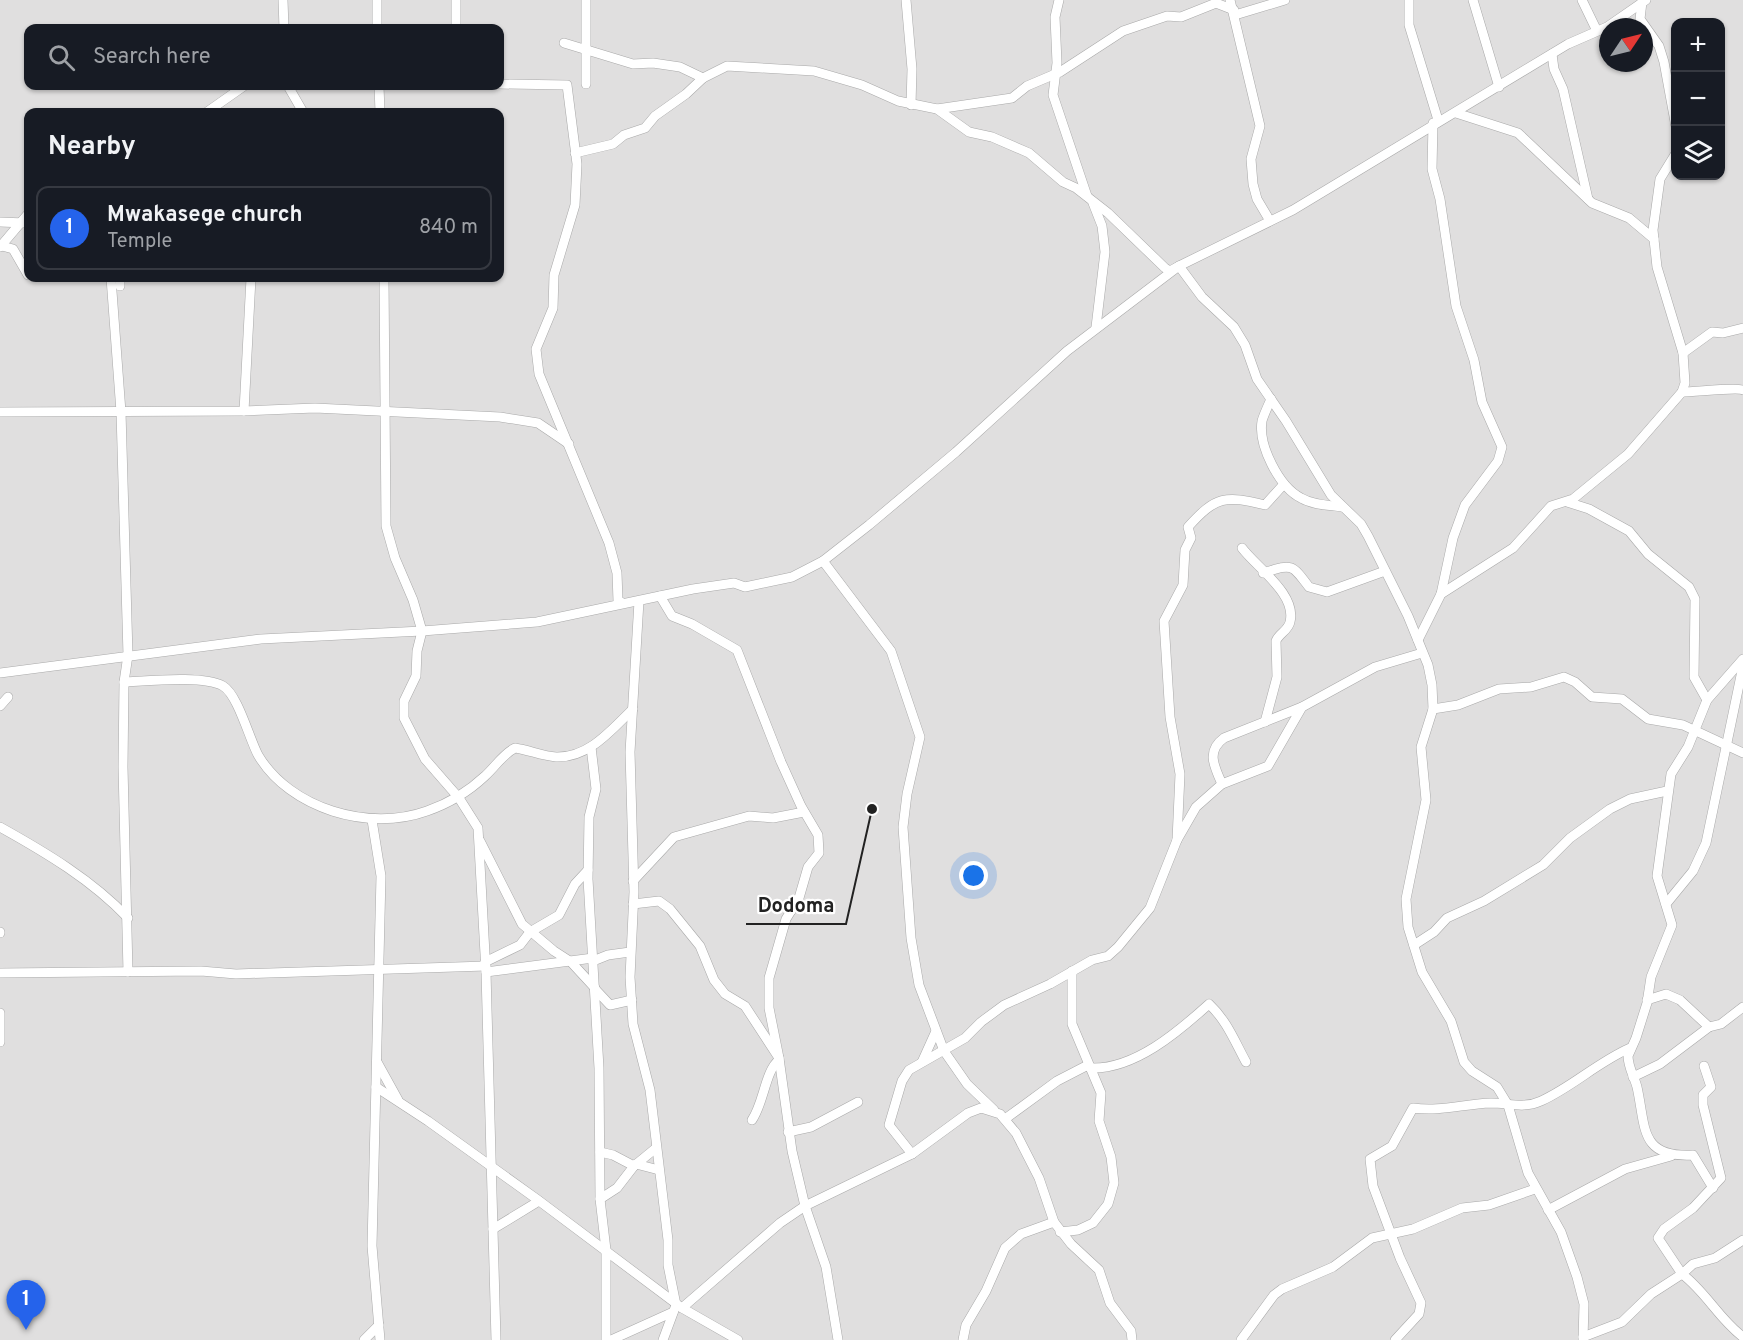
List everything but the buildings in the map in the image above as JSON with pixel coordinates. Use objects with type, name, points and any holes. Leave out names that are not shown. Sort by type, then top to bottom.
[{"type":"street","points":[[283,0],[284,24]]},
{"type":"street","points":[[377,0],[377,24]]},
{"type":"street","points":[[456,0],[456,24]]},
{"type":"street","points":[[586,0],[586,84]]},
{"type":"street","points":[[906,0],[912,69],[911,105]]},
{"type":"street","points":[[1059,0],[1055,17],[1056,74],[1053,95],[1089,198],[1102,226],[1105,246],[1096,327]]},
{"type":"street","points":[[575,153],[614,144],[624,135],[645,128],[656,116],[703,78],[730,65],[749,69],[801,69],[862,85],[911,105],[954,109],[1012,98],[1027,86],[1056,74],[1123,31],[1167,16],[1181,16],[1216,3],[1233,8],[1285,0]]},
{"type":"street","points":[[1409,0],[1409,25],[1436,122],[1432,169],[1440,199],[1456,306],[1478,376],[1482,402],[1502,447],[1498,461],[1464,506],[1453,538],[1441,594],[1418,640]]},
{"type":"street","points":[[1473,0],[1499,87]]},
{"type":"street","points":[[1582,0],[1597,31]]},
{"type":"street","points":[[937,109],[969,132],[992,137],[1029,153],[1063,182],[1089,198],[1170,272],[1270,221],[1386,155],[1436,122],[1456,113],[1552,54],[1597,31],[1644,1]]},
{"type":"street","points":[[1644,1],[1640,19],[1659,46],[1676,126]]},
{"type":"street","points":[[1233,8],[1250,91],[1260,126],[1251,159],[1252,184],[1257,199],[1270,221]]},
{"type":"street","points":[[564,43],[633,64],[653,63],[680,67],[703,78]]},
{"type":"street","points":[[1552,54],[1554,69],[1563,89],[1588,199]]},
{"type":"street","points":[[504,84],[567,85],[575,153],[576,205],[554,275],[553,308],[536,350],[539,374],[609,543],[617,573],[618,602],[621,602]]},
{"type":"street","points":[[213,108],[238,90]]},
{"type":"street","points":[[290,90],[301,108]]},
{"type":"street","points":[[379,90],[380,108]]},
{"type":"street","points":[[1456,113],[1518,133],[1588,199],[1629,219],[1654,239]]},
{"type":"street","points":[[1441,594],[1513,548],[1551,506],[1567,502],[1628,454],[1682,392],[1685,383],[1683,353],[1657,267],[1654,239],[1653,213],[1660,179],[1671,161]]},
{"type":"street","points":[[0,222],[24,223]]},
{"type":"street","points":[[1,247],[24,224]]},
{"type":"street","points":[[1,247],[13,249],[24,268]]},
{"type":"street","points":[[0,684],[0,673],[128,655],[261,639],[422,631],[537,622],[621,602],[639,601],[734,583],[745,587],[792,577],[823,561],[956,452],[1023,389],[1096,327],[1179,266]]},
{"type":"street","points":[[1179,266],[1202,297],[1234,327],[1245,345],[1257,379],[1331,495],[1365,530],[1418,640],[1432,685],[1433,709],[1425,725],[1421,747],[1426,800],[1406,906],[1414,945],[1426,980],[1451,1021],[1464,1062],[1472,1071],[1497,1086],[1508,1105],[1535,1189],[1566,1244],[1577,1277],[1584,1304],[1583,1338],[1622,1322],[1651,1294],[1693,1264],[1715,1258],[1743,1240]]},
{"type":"street","points":[[111,282],[110,293],[117,331],[121,412],[128,655],[124,682],[124,838],[128,972]]},
{"type":"street","points":[[243,411],[251,282]]},
{"type":"street","points":[[384,282],[386,526],[395,558],[413,600],[422,631],[417,651],[416,676],[404,701],[404,718],[425,759],[459,798],[474,820],[478,839],[486,967],[496,1340]]},
{"type":"street","points":[[1683,353],[1712,332],[1723,333],[1743,328]]},
{"type":"street","points":[[1682,392],[1718,392],[1736,387],[1743,390]]},
{"type":"street","points":[[1271,399],[1262,422],[1264,440],[1284,484],[1299,497],[1312,503],[1342,507]]},
{"type":"street","points":[[0,412],[243,411],[315,408],[500,417],[538,423],[569,444]]},
{"type":"street","points":[[1177,840],[1180,774],[1170,717],[1164,621],[1183,585],[1185,550],[1191,537],[1188,526],[1202,512],[1223,498],[1237,498],[1265,505],[1284,484]]},
{"type":"street","points":[[1567,502],[1589,509],[1629,531],[1648,555],[1679,577],[1693,592],[1694,677],[1707,700]]},
{"type":"street","points":[[1242,548],[1284,593],[1291,619],[1276,641],[1277,677],[1265,722]]},
{"type":"street","points":[[823,561],[891,651],[920,737],[907,794],[903,826],[911,938],[920,985],[944,1052],[967,1084],[1005,1119],[1016,1133],[1039,1178],[1054,1222],[1060,1232],[1099,1270],[1110,1303],[1131,1331],[1132,1340]]},
{"type":"street","points":[[1263,573],[1287,565],[1295,568],[1309,587],[1327,592],[1385,571]]},
{"type":"street","points":[[660,596],[672,616],[692,624],[737,650],[781,762],[804,812],[816,828],[820,843],[819,854],[808,867],[799,898],[786,919],[770,978],[769,1008],[789,1132],[805,1206],[826,1267],[838,1340]]},
{"type":"street","points":[[639,601],[630,752],[633,881],[630,952],[633,1017],[650,1090],[668,1240],[668,1265],[677,1308],[663,1340]]},
{"type":"street","points":[[1222,784],[1212,763],[1213,748],[1217,743],[1302,707],[1368,670],[1422,653]]},
{"type":"street","points":[[1671,1156],[1649,1141],[1644,1132],[1633,1077],[1628,1064],[1630,1048],[1636,1038],[1651,977],[1672,925],[1657,876],[1667,791],[1671,774],[1696,730],[1707,700],[1743,659]]},
{"type":"street","points":[[1666,904],[1693,871],[1706,843],[1743,666]]},
{"type":"street","points":[[1433,709],[1458,705],[1499,689],[1531,687],[1564,678],[1575,682],[1592,698],[1622,699],[1648,720],[1676,723],[1743,753]]},
{"type":"street","points":[[124,682],[204,682],[224,687],[233,698],[258,755],[279,781],[326,808],[372,820],[416,815],[459,798],[515,748],[556,757],[579,754],[591,747],[633,709]]},
{"type":"street","points":[[0,706],[8,697]]},
{"type":"street","points":[[912,1154],[889,1125],[902,1081],[909,1070],[965,1038],[1004,1005],[1113,952],[1150,908],[1177,840],[1196,807],[1222,784],[1268,766],[1302,707]]},
{"type":"street","points":[[591,747],[596,789],[589,817],[588,870],[595,988],[600,1199],[606,1250],[606,1340]]},
{"type":"street","points":[[1414,945],[1434,932],[1447,918],[1484,901],[1544,865],[1570,838],[1610,809],[1630,799],[1667,791]]},
{"type":"street","points":[[633,881],[674,837],[749,816],[773,818],[804,812]]},
{"type":"street","points":[[372,820],[381,876],[372,1246],[380,1340]]},
{"type":"street","points":[[0,827],[69,869],[112,901],[128,918]]},
{"type":"street","points":[[478,839],[516,913],[530,932],[571,962],[607,1004],[633,1017]]},
{"type":"street","points":[[486,967],[520,945],[530,932],[559,915],[575,884],[588,870]]},
{"type":"street","points":[[633,904],[659,902],[670,909],[702,950],[714,980],[725,994],[745,1006],[779,1059]]},
{"type":"street","points":[[0,973],[379,971],[571,962],[630,952]]},
{"type":"street","points":[[1060,1232],[1078,1230],[1093,1223],[1108,1203],[1113,1189],[1111,1157],[1099,1120],[1101,1093],[1070,1013],[1071,971]]},
{"type":"street","points":[[1647,1000],[1666,994],[1680,1000],[1709,1027]]},
{"type":"street","points":[[612,1005],[632,1000]]},
{"type":"street","points":[[1005,1119],[1057,1081],[1089,1067],[1103,1069],[1129,1060],[1174,1033],[1209,1004],[1226,1020],[1233,1041],[1246,1062]]},
{"type":"street","points":[[1633,1077],[1660,1064],[1709,1027],[1721,1023],[1743,1007]]},
{"type":"street","points":[[0,1013],[0,1042]]},
{"type":"street","points":[[922,1062],[936,1031]]},
{"type":"street","points":[[1395,1340],[1419,1314],[1421,1303],[1390,1234],[1373,1186],[1370,1159],[1392,1146],[1413,1108],[1433,1112],[1452,1107],[1508,1105],[1518,1107],[1541,1101],[1630,1048]]},
{"type":"street","points":[[752,1120],[763,1101],[768,1075],[779,1059]]},
{"type":"street","points":[[376,1060],[399,1102]]},
{"type":"street","points":[[1704,1066],[1711,1087],[1703,1095],[1703,1105],[1721,1178],[1693,1208],[1664,1229],[1658,1238],[1682,1274],[1697,1284],[1726,1320],[1743,1336]]},
{"type":"street","points":[[376,1088],[539,1201],[606,1250],[677,1308],[738,1340]]},
{"type":"street","points":[[789,1132],[811,1127],[858,1102]]},
{"type":"street","points":[[611,1340],[677,1308],[780,1223],[805,1206],[912,1154],[968,1113],[978,1108],[994,1110]]},
{"type":"street","points":[[600,1199],[616,1188],[635,1165],[656,1148]]},
{"type":"street","points":[[600,1152],[635,1165],[659,1170]]},
{"type":"street","points":[[1548,1210],[1625,1169],[1671,1156],[1692,1155],[1713,1188]]},
{"type":"street","points":[[1241,1340],[1274,1296],[1282,1289],[1333,1267],[1372,1238],[1413,1229],[1462,1208],[1489,1205],[1535,1189]]},
{"type":"street","points":[[493,1229],[539,1201]]},
{"type":"street","points":[[963,1340],[966,1325],[986,1291],[1005,1248],[1021,1234],[1054,1222]]},
{"type":"street","points":[[364,1340],[379,1325]]},
{"type":"shaded area","points":[[0,0],[1743,0],[1743,1340],[0,1340]]},
{"type":"place","name":"Dodoma","points":[[872,809]]},
{"type":"place","name":"Mwakasege church","points":[[26,1330]]}]
